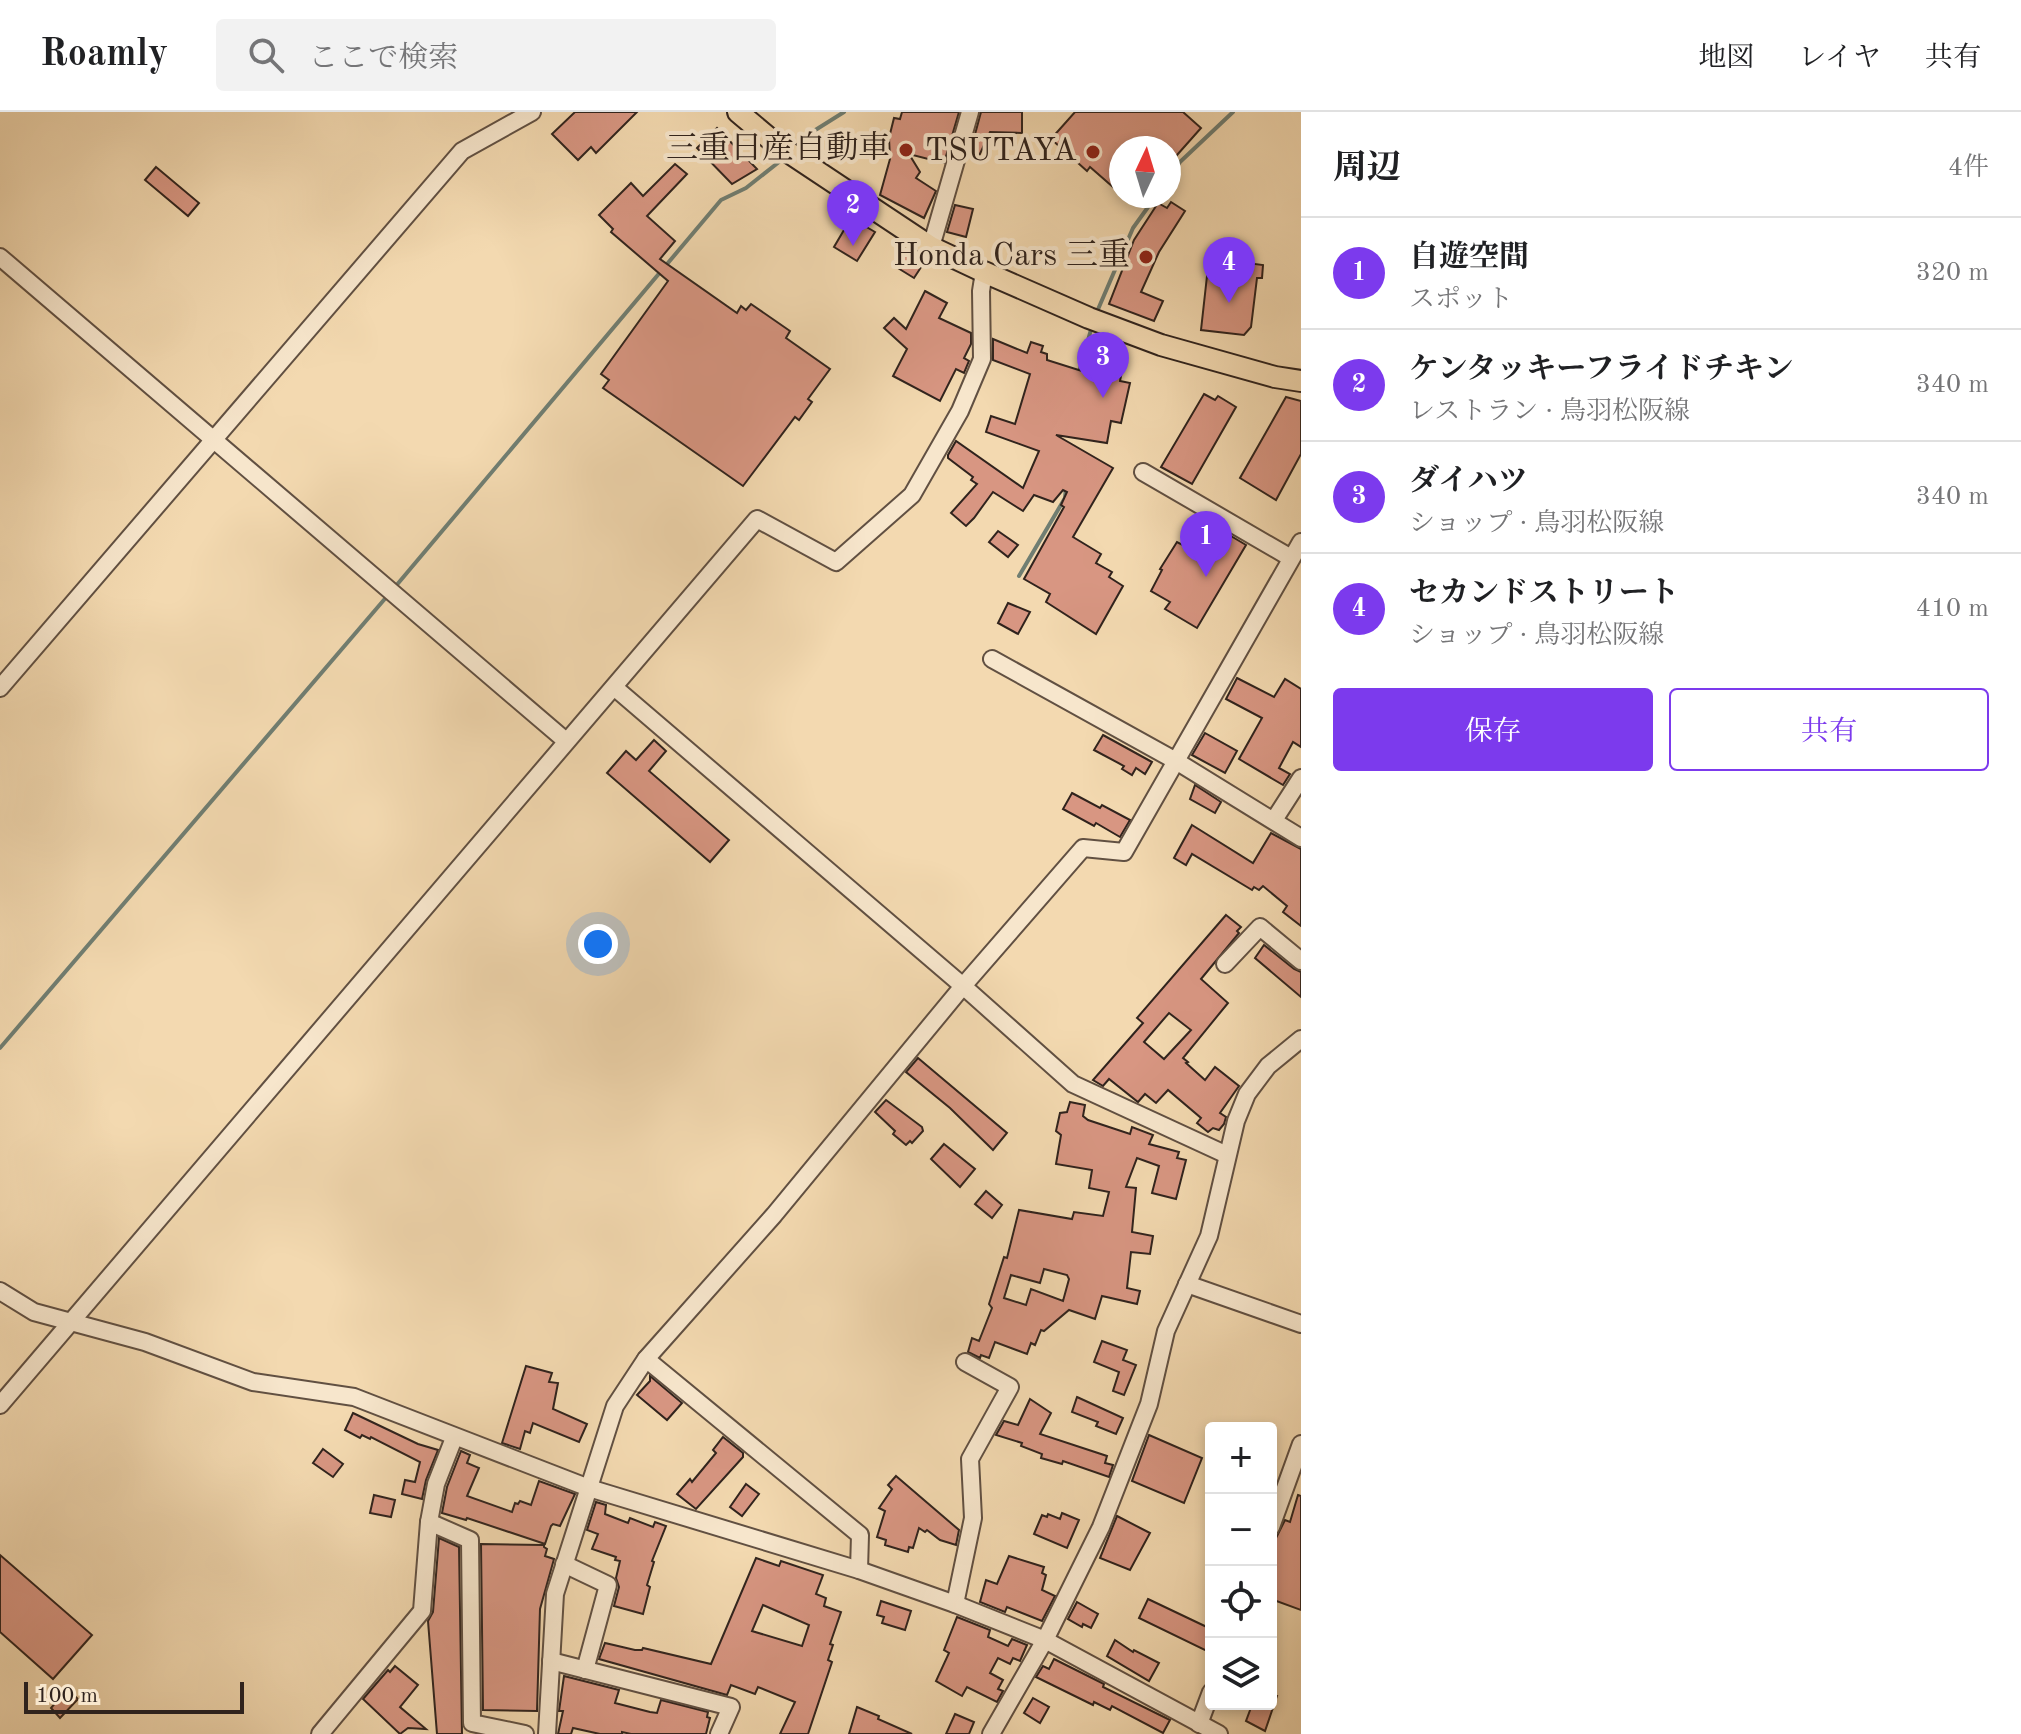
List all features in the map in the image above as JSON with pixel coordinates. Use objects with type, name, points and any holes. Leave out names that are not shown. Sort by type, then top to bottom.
[{"type":"main road","points":[[738,112],[776,144],[931,247],[1095,321],[1161,345],[1275,377],[1301,381]]},
{"type":"street","points":[[0,688],[462,151],[532,112]]},
{"type":"street","points":[[931,247],[970,112]]},
{"type":"street","points":[[0,257],[566,741]]},
{"type":"street","points":[[0,1405],[757,519],[836,562],[912,495],[960,411],[982,359],[981,291],[984,272]]},
{"type":"street","points":[[1143,472],[1291,558]]},
{"type":"street","points":[[547,1734],[555,1594],[615,1406],[646,1359],[774,1215],[963,986],[1083,848],[1124,852],[1301,542]]},
{"type":"street","points":[[992,659],[1176,761],[1301,838]]},
{"type":"street","points":[[614,687],[1073,1084],[1227,1155]]},
{"type":"street","points":[[1274,820],[1301,778]]},
{"type":"street","points":[[1225,964],[1260,927],[1301,961]]},
{"type":"street","points":[[997,1732],[1107,1512],[1149,1404],[1166,1331],[1209,1236],[1236,1121],[1247,1094],[1268,1066],[1301,1039]]},
{"type":"street","points":[[1187,1284],[1301,1324]]},
{"type":"street","points":[[0,1291],[34,1312],[145,1342],[253,1382],[354,1397],[589,1488],[859,1570],[955,1604],[1045,1640],[1219,1734]]},
{"type":"street","points":[[646,1359],[860,1535],[859,1570]]},
{"type":"street","points":[[955,1604],[973,1518],[970,1459],[1010,1387],[965,1362]]},
{"type":"street","points":[[320,1734],[422,1611],[429,1522],[436,1484],[454,1438]]},
{"type":"street","points":[[1277,1510],[1301,1444]]},
{"type":"street","points":[[429,1522],[470,1540],[470,1728],[525,1734]]},
{"type":"street","points":[[564,1564],[608,1585],[585,1670]]},
{"type":"street","points":[[551,1661],[731,1707],[719,1734]]},
{"type":"street","points":[[1199,1724],[1205,1708]]},
{"type":"building","points":[[575,112],[637,112],[596,153],[591,147],[578,160],[552,134]]},
{"type":"building","points":[[902,112],[959,112],[944,163],[909,154],[920,172],[916,178],[936,191],[924,218],[880,195],[890,159],[889,138],[894,118],[900,119]]},
{"type":"building","points":[[981,112],[1022,112],[1022,133],[990,132],[979,156],[970,153]]},
{"type":"building","name":"TSUTAYA","points":[[1075,112],[1183,112],[1201,128],[1181,150],[1181,136],[1109,136],[1109,184],[1090,167],[1087,171],[1051,139]]},
{"type":"building","points":[[717,128],[757,169],[732,184],[697,148]]},
{"type":"building","points":[[675,164],[687,174],[647,216],[675,241],[660,259],[737,313],[741,306],[746,310],[751,304],[790,331],[786,338],[830,369],[808,399],[812,402],[799,420],[795,417],[743,486],[603,388],[609,380],[601,374],[668,281],[611,232],[613,229],[599,215],[631,183],[643,196]]},
{"type":"building","points":[[156,167],[199,203],[188,216],[145,180]]},
{"type":"building","points":[[955,205],[973,209],[966,237],[947,232]]},
{"type":"building","points":[[1155,208],[1180,208],[1185,211],[1159,252],[1141,292],[1163,301],[1154,321],[1109,304],[1134,240]]},
{"type":"building","points":[[851,218],[875,232],[857,261],[834,247]]},
{"type":"building","points":[[904,248],[925,261],[914,278],[893,265]]},
{"type":"building","points":[[1209,258],[1263,265],[1262,278],[1257,278],[1251,327],[1244,335],[1201,330]]},
{"type":"building","points":[[925,291],[947,303],[939,318],[971,333],[971,344],[964,358],[969,361],[964,373],[956,369],[940,401],[893,376],[907,349],[884,328],[894,318],[906,329]]},
{"type":"building","points":[[993,339],[1027,353],[1031,342],[1043,346],[1041,352],[1047,354],[1047,360],[1085,372],[1096,340],[1126,351],[1120,381],[1130,383],[1121,423],[1111,421],[1107,443],[1056,435],[1113,468],[1073,537],[1101,554],[1096,563],[1112,572],[1109,577],[1123,586],[1096,634],[1046,602],[1050,594],[1024,579],[1064,507],[1061,505],[1067,492],[1063,490],[1053,502],[1034,495],[1023,511],[993,492],[966,526],[951,513],[977,484],[971,480],[973,477],[948,458],[956,441],[1023,488],[1039,451],[986,432],[991,416],[1015,424],[1030,374],[993,360]]},
{"type":"building","points":[[1204,394],[1215,400],[1218,396],[1236,407],[1192,484],[1161,467]]},
{"type":"building","points":[[1286,397],[1301,401],[1301,454],[1276,500],[1240,478]]},
{"type":"building","points":[[1214,526],[1246,545],[1197,628],[1165,609],[1170,602],[1151,591],[1177,542],[1198,553]]},
{"type":"building","points":[[998,531],[1018,545],[1008,557],[989,542]]},
{"type":"building","points":[[1008,603],[1030,612],[1018,634],[998,623]]},
{"type":"building","points":[[1237,678],[1274,697],[1285,679],[1301,689],[1301,747],[1293,742],[1279,768],[1290,774],[1283,785],[1239,759],[1262,718],[1226,699]]},
{"type":"building","points":[[1205,733],[1237,751],[1225,773],[1192,755]]},
{"type":"building","points":[[1103,735],[1152,762],[1145,774],[1136,768],[1132,775],[1122,769],[1124,766],[1094,750]]},
{"type":"building","points":[[654,740],[666,751],[649,771],[729,840],[710,862],[607,773],[626,751],[636,760]]},
{"type":"building","points":[[1195,785],[1221,802],[1215,813],[1190,799]]},
{"type":"building","points":[[1072,793],[1130,820],[1120,837],[1063,809]]},
{"type":"building","points":[[1192,825],[1253,863],[1271,833],[1301,849],[1301,926],[1283,912],[1287,906],[1263,886],[1252,890],[1192,854],[1186,865],[1174,858]]},
{"type":"building","points":[[1226,915],[1241,927],[1201,979],[1228,1003],[1183,1058],[1205,1080],[1215,1067],[1239,1086],[1220,1113],[1226,1117],[1219,1130],[1213,1128],[1208,1132],[1197,1123],[1201,1118],[1168,1090],[1156,1103],[1145,1094],[1138,1102],[1109,1079],[1103,1086],[1093,1080],[1143,1023],[1137,1018]],"holes":[[[1169,1013],[1191,1030],[1164,1059],[1144,1042]]]},
{"type":"building","points":[[1264,945],[1301,972],[1301,997],[1255,958]]},
{"type":"building","points":[[918,1058],[1007,1133],[993,1150],[950,1108],[906,1072]]},
{"type":"building","points":[[886,1100],[922,1127],[923,1131],[912,1143],[910,1141],[906,1145],[875,1112]]},
{"type":"building","points":[[1070,1102],[1085,1105],[1083,1116],[1088,1120],[1130,1134],[1132,1127],[1153,1135],[1149,1144],[1179,1152],[1177,1158],[1186,1160],[1176,1199],[1152,1193],[1159,1166],[1137,1158],[1126,1187],[1136,1188],[1132,1232],[1153,1236],[1150,1254],[1131,1252],[1127,1288],[1140,1291],[1137,1304],[1102,1296],[1095,1319],[1069,1310],[1044,1331],[1041,1330],[1027,1354],[995,1342],[989,1358],[981,1355],[980,1358],[968,1352],[972,1338],[979,1341],[992,1308],[989,1304],[1004,1257],[1007,1258],[1019,1210],[1072,1219],[1074,1212],[1103,1216],[1109,1192],[1089,1188],[1092,1170],[1056,1164],[1061,1135],[1056,1131],[1060,1113],[1067,1112]],"holes":[[[1044,1269],[1067,1275],[1069,1279],[1063,1301],[1031,1289],[1026,1305],[1004,1298],[1011,1275],[1040,1283]]]},
{"type":"building","points":[[944,1144],[975,1169],[960,1187],[931,1159]]},
{"type":"building","points":[[986,1191],[1002,1205],[992,1218],[975,1204]]},
{"type":"building","points":[[1102,1341],[1127,1350],[1123,1360],[1136,1365],[1124,1395],[1113,1391],[1119,1372],[1094,1362]]},
{"type":"building","points":[[526,1366],[552,1373],[549,1382],[558,1383],[553,1409],[587,1424],[579,1442],[533,1423],[530,1433],[525,1431],[520,1449],[502,1443]]},
{"type":"building","points":[[650,1376],[682,1403],[667,1420],[637,1395],[650,1381]]},
{"type":"building","points":[[1077,1397],[1123,1418],[1116,1434],[1096,1426],[1098,1422],[1072,1412]]},
{"type":"building","points":[[1030,1399],[1051,1413],[1040,1434],[1107,1456],[1105,1463],[1113,1465],[1109,1477],[1063,1461],[1062,1464],[1041,1458],[1042,1454],[1021,1446],[1022,1443],[996,1435],[1004,1421],[1018,1425]]},
{"type":"building","points":[[353,1413],[418,1444],[438,1450],[422,1499],[402,1494],[405,1480],[415,1482],[420,1462],[371,1437],[362,1435],[360,1438],[345,1430]]},
{"type":"building","points":[[1149,1435],[1202,1458],[1184,1503],[1132,1481]]},
{"type":"building","points":[[723,1437],[743,1453],[743,1457],[696,1509],[677,1494],[690,1479],[692,1482],[716,1453],[713,1450]]},
{"type":"building","points":[[323,1449],[343,1464],[333,1477],[313,1463]]},
{"type":"building","points":[[461,1451],[470,1455],[467,1463],[479,1468],[467,1496],[512,1512],[515,1503],[520,1501],[531,1505],[539,1481],[575,1494],[560,1526],[551,1526],[545,1544],[467,1518],[442,1513],[447,1487]]},
{"type":"building","points":[[896,1476],[959,1530],[956,1545],[919,1528],[913,1548],[909,1547],[908,1552],[885,1545],[886,1540],[877,1537],[885,1511],[879,1508],[892,1489],[888,1485]]},
{"type":"building","points":[[746,1484],[759,1494],[742,1516],[730,1507]]},
{"type":"building","points":[[374,1495],[395,1500],[391,1517],[370,1513]]},
{"type":"building","points":[[1298,1495],[1301,1496],[1301,1610],[1277,1601],[1277,1536],[1285,1520],[1290,1522]]},
{"type":"building","points":[[596,1502],[606,1505],[605,1514],[628,1523],[630,1518],[653,1527],[655,1522],[666,1526],[652,1561],[643,1614],[614,1606],[619,1587],[616,1578],[620,1561],[592,1549],[598,1534],[587,1530]]},
{"type":"building","points":[[1062,1513],[1079,1520],[1067,1548],[1034,1534],[1042,1515],[1060,1519]]},
{"type":"building","points":[[1117,1516],[1150,1533],[1130,1570],[1100,1558]]},
{"type":"building","points":[[439,1538],[459,1547],[462,1734],[437,1734],[428,1621],[433,1612]]},
{"type":"building","points":[[481,1544],[544,1545],[547,1549],[545,1556],[554,1559],[540,1609],[537,1711],[483,1710]]},
{"type":"building","points":[[0,1555],[92,1635],[53,1679],[0,1632]]},
{"type":"building","points":[[1009,1556],[1044,1567],[1042,1573],[1046,1575],[1042,1590],[1055,1596],[1042,1621],[1007,1607],[1005,1612],[980,1602],[986,1580],[997,1584]]},
{"type":"building","points":[[756,1558],[779,1566],[781,1561],[823,1575],[816,1594],[826,1598],[824,1606],[841,1612],[830,1644],[833,1645],[828,1660],[832,1662],[808,1734],[780,1734],[795,1702],[758,1687],[755,1694],[731,1685],[727,1695],[599,1659],[605,1643],[635,1650],[643,1648],[711,1664]],"holes":[[[763,1605],[809,1625],[802,1646],[752,1631]]]},
{"type":"building","points":[[1148,1599],[1205,1626],[1205,1650],[1139,1618]]},
{"type":"building","points":[[881,1601],[911,1611],[905,1630],[882,1623],[884,1617],[877,1615]]},
{"type":"building","points":[[1077,1602],[1098,1614],[1091,1628],[1068,1619]]},
{"type":"building","points":[[957,1617],[990,1630],[988,1637],[1008,1646],[1012,1639],[1027,1645],[1020,1661],[1013,1658],[1010,1664],[998,1658],[990,1673],[1003,1680],[998,1689],[1003,1691],[997,1702],[967,1687],[962,1696],[936,1681],[949,1653],[944,1650]]},
{"type":"building","points":[[1115,1640],[1159,1663],[1149,1681],[1107,1656]]},
{"type":"building","points":[[1054,1659],[1170,1720],[1163,1733],[1112,1706],[1110,1710],[1094,1702],[1093,1705],[1036,1677],[1043,1666],[1049,1669]]},
{"type":"building","points":[[395,1666],[418,1685],[400,1707],[426,1729],[408,1728],[400,1734],[363,1699]]},
{"type":"building","points":[[564,1676],[619,1690],[615,1703],[650,1712],[657,1713],[661,1700],[708,1712],[707,1717],[710,1718],[706,1734],[600,1734],[573,1728],[571,1734],[558,1734],[563,1711],[559,1711]]},
{"type":"building","points":[[67,1689],[78,1699],[60,1718],[51,1708]]},
{"type":"building","points":[[1033,1698],[1049,1707],[1040,1723],[1024,1713]]},
{"type":"building","points":[[857,1707],[879,1716],[878,1719],[912,1734],[849,1734]]},
{"type":"building","points":[[1250,1710],[1272,1710],[1265,1731],[1246,1721]]},
{"type":"building","points":[[955,1714],[974,1722],[969,1734],[946,1734]]},
{"type":"waterway","points":[[801,139],[844,112]]},
{"type":"waterway","points":[[1181,161],[1233,112]]},
{"type":"waterway","points":[[395,587],[721,200],[746,188],[779,162]]},
{"type":"waterway","points":[[1096,314],[1133,228],[1147,208]]},
{"type":"waterway","points":[[1078,376],[1092,326]]},
{"type":"waterway","points":[[1019,576],[1065,498],[1066,487]]},
{"type":"waterway","points":[[0,1048],[389,594]]},
{"type":"place","name":"三重日産自動車","points":[[906,150]]},
{"type":"place","name":"TSUTAYA","points":[[1093,152]]},
{"type":"place","name":"ケンタッキーフライドチキン","points":[[853,246]]},
{"type":"place","name":"Honda Cars 三重","points":[[1146,257]]},
{"type":"place","name":"セカンドストリート","points":[[1229,303]]},
{"type":"place","name":"ダイハツ","points":[[1103,398]]},
{"type":"place","name":"自遊空間","points":[[1206,577]]}]
